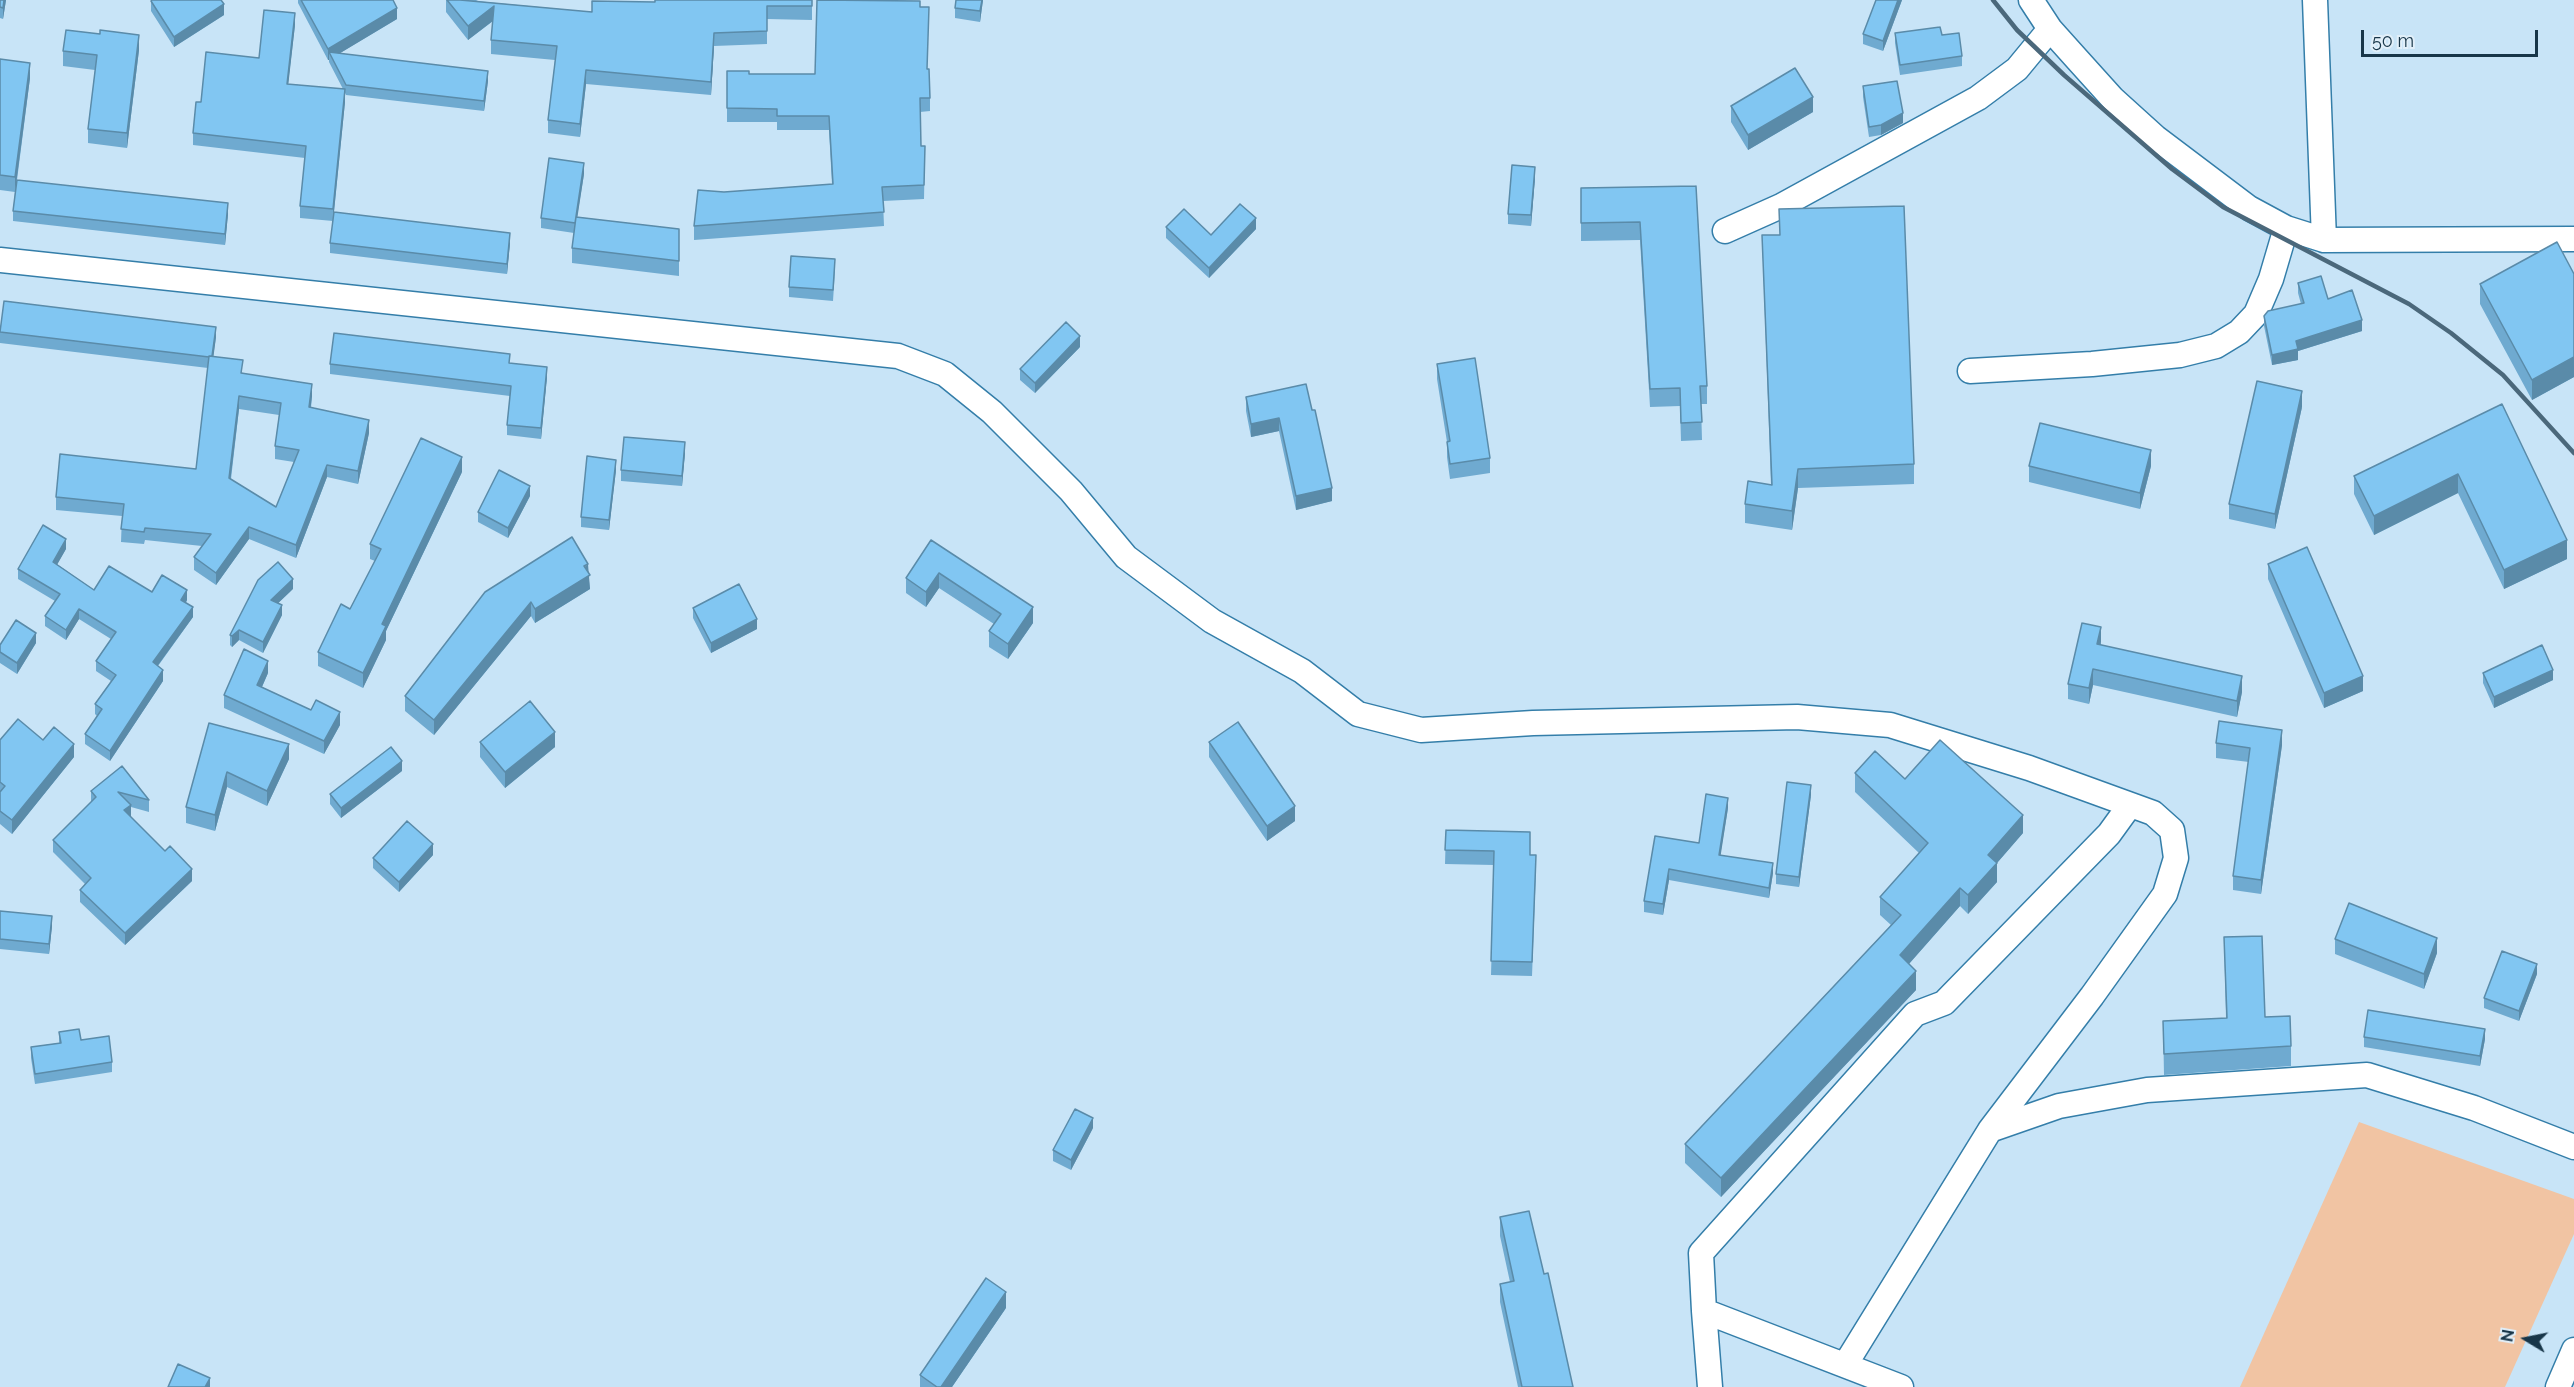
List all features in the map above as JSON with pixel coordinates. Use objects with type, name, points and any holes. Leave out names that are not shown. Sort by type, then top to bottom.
[{"type":"street","points":[[2031,0],[2050,29],[2113,99],[2154,137],[2249,208],[2286,228],[2324,240],[2574,240]]},
{"type":"street","points":[[2315,0],[2324,240]]},
{"type":"street","points":[[1725,231],[1781,206],[1978,98],[2017,69],[2050,29]]},
{"type":"street","points":[[1970,371],[2092,364],[2180,355],[2216,346],[2239,332],[2256,314],[2271,279],[2286,228]]},
{"type":"street","points":[[0,260],[898,356],[945,374],[992,412],[1071,491],[1126,557],[1212,621],[1302,671],[1358,714],[1421,730],[1533,723],[1797,717],[1890,725],[2019,765],[2153,813],[2172,830],[2176,858],[2165,894],[2092,996],[1990,1130],[1845,1365]]},
{"type":"street","points":[[1710,1387],[1701,1253],[1915,1014],[1944,1003],[2109,834],[2130,805]]},
{"type":"street","points":[[1990,1130],[2059,1106],[2147,1090],[2367,1075],[2474,1108],[2574,1147]]},
{"type":"street","points":[[1704,1311],[1900,1387]]},
{"type":"street","points":[[2558,1387],[2574,1350]]},
{"type":"shaded area","points":[[2359,1122],[2574,1199],[2574,1234],[2505,1387],[2240,1387]]},
{"type":"building","points":[[0,0],[4,0],[3,8],[0,7]]},
{"type":"building","points":[[152,0],[221,0],[224,4],[174,37]]},
{"type":"building","points":[[301,0],[393,0],[397,8],[328,49]]},
{"type":"building","points":[[447,0],[592,12],[592,1],[812,0],[812,6],[767,6],[767,31],[714,33],[711,82],[586,70],[580,124],[548,120],[557,46],[491,40],[494,6],[468,26]]},
{"type":"building","points":[[817,0],[920,1],[920,7],[929,7],[927,69],[929,69],[930,98],[920,98],[921,146],[925,146],[924,185],[882,187],[884,212],[694,226],[698,190],[724,192],[833,184],[829,116],[777,116],[777,109],[727,108],[727,71],[749,71],[749,74],[815,74]]},
{"type":"building","points":[[956,0],[982,0],[980,11],[955,8]]},
{"type":"building","points":[[1876,0],[1898,0],[1883,41],[1863,34]]},
{"type":"building","points":[[264,10],[295,13],[287,84],[345,89],[333,209],[300,206],[306,146],[193,133],[196,102],[201,102],[206,52],[259,58]]},
{"type":"building","points":[[1940,27],[1942,35],[1959,33],[1962,56],[1900,65],[1895,33]]},
{"type":"building","points":[[66,30],[100,34],[100,30],[139,35],[127,133],[88,129],[97,55],[63,51]]},
{"type":"building","points":[[329,52],[488,71],[484,101],[346,85]]},
{"type":"building","points":[[0,59],[30,63],[15,177],[0,175]]},
{"type":"building","points":[[1795,68],[1813,97],[1748,135],[1731,106]]},
{"type":"building","points":[[1897,81],[1903,113],[1881,125],[1869,127],[1863,86]]},
{"type":"building","points":[[549,158],[584,163],[575,223],[541,218]]},
{"type":"building","points":[[1512,165],[1535,167],[1531,215],[1508,214]]},
{"type":"building","points":[[17,180],[228,203],[225,234],[13,211]]},
{"type":"building","points":[[1696,186],[1707,386],[1700,386],[1702,422],[1681,423],[1680,388],[1650,389],[1640,222],[1581,223],[1581,188]]},
{"type":"building","points":[[1240,204],[1256,218],[1209,268],[1166,227],[1184,209],[1211,235]]},
{"type":"building","points":[[1904,206],[1914,464],[1798,469],[1792,511],[1745,504],[1748,481],[1772,485],[1762,235],[1780,235],[1779,209]]},
{"type":"building","points":[[334,212],[510,233],[507,264],[330,243]]},
{"type":"building","points":[[576,217],[679,229],[679,261],[572,248]]},
{"type":"building","points":[[2557,242],[2574,274],[2574,357],[2532,380],[2480,284]]},
{"type":"building","points":[[791,256],[835,259],[833,290],[789,287]]},
{"type":"building","points":[[2321,276],[2328,299],[2352,290],[2362,320],[2296,341],[2298,349],[2272,355],[2264,316],[2268,311],[2304,303],[2298,283]]},
{"type":"building","points":[[4,301],[216,327],[212,356],[0,332]]},
{"type":"building","points":[[1066,322],[1080,336],[1035,383],[1020,369]]},
{"type":"building","points":[[334,333],[510,354],[509,363],[547,367],[541,428],[507,425],[511,386],[330,364]]},
{"type":"building","points":[[209,356],[243,360],[241,373],[312,384],[309,407],[369,420],[358,471],[327,465],[296,545],[249,527],[216,573],[194,557],[211,534],[145,528],[144,532],[121,529],[124,504],[56,497],[60,454],[196,469]],"holes":[[[239,396],[281,403],[275,446],[299,450],[276,507],[229,478]]]},
{"type":"building","points":[[1475,358],[1490,458],[1450,464],[1447,442],[1450,441],[1437,364]]},
{"type":"building","points":[[2257,381],[2302,391],[2275,514],[2229,504]]},
{"type":"building","points":[[1306,384],[1312,410],[1315,410],[1332,488],[1296,496],[1279,418],[1251,424],[1246,397]]},
{"type":"building","points":[[2502,404],[2567,540],[2504,570],[2458,474],[2374,516],[2354,476]]},
{"type":"building","points":[[2040,423],[2151,450],[2140,493],[2029,466]]},
{"type":"building","points":[[624,437],[685,442],[682,476],[621,470]]},
{"type":"building","points":[[421,438],[462,457],[382,624],[386,626],[363,673],[318,652],[341,604],[350,609],[381,549],[370,544]]},
{"type":"building","points":[[587,456],[616,460],[609,520],[581,517]]},
{"type":"building","points":[[499,470],[530,486],[508,528],[478,512]]},
{"type":"building","points":[[43,525],[66,539],[53,562],[94,590],[109,566],[152,592],[162,575],[187,590],[181,600],[193,607],[153,662],[163,670],[110,751],[85,734],[102,709],[95,704],[116,675],[96,661],[116,632],[79,609],[66,630],[45,616],[60,594],[18,569]]},
{"type":"building","points":[[572,537],[588,564],[584,566],[590,575],[535,609],[531,602],[434,720],[405,696],[485,592]]},
{"type":"building","points":[[931,540],[1033,607],[1008,644],[989,631],[1001,614],[939,573],[926,592],[906,578]]},
{"type":"building","points":[[2307,547],[2363,676],[2324,693],[2268,564]]},
{"type":"building","points":[[278,562],[293,579],[271,600],[282,605],[263,642],[239,630],[232,636],[230,635],[258,580]]},
{"type":"building","points":[[739,584],[757,619],[711,643],[693,608]]},
{"type":"building","points":[[16,620],[36,633],[17,663],[0,652],[0,645]]},
{"type":"building","points":[[2082,623],[2101,627],[2097,644],[2242,676],[2237,701],[2093,669],[2089,688],[2068,684]]},
{"type":"building","points":[[2542,645],[2553,670],[2494,697],[2483,673]]},
{"type":"building","points":[[244,649],[268,661],[257,685],[311,710],[316,700],[340,712],[324,741],[224,695]]},
{"type":"building","points":[[530,701],[555,732],[505,772],[480,742]]},
{"type":"building","points":[[18,719],[43,740],[54,727],[74,744],[12,820],[0,811],[0,792],[5,786],[0,782],[0,740]]},
{"type":"building","points":[[2219,721],[2282,730],[2261,880],[2233,876],[2250,748],[2216,743]]},
{"type":"building","points":[[1238,722],[1295,806],[1267,826],[1209,742]]},
{"type":"building","points":[[209,723],[289,744],[267,791],[227,772],[215,815],[186,807]]},
{"type":"building","points":[[1940,740],[2023,815],[1988,855],[1997,863],[1968,895],[1960,888],[1900,955],[1916,971],[1721,1178],[1685,1144],[1901,915],[1880,897],[1928,843],[1855,773],[1875,751],[1905,779]]},
{"type":"building","points":[[391,747],[402,761],[341,808],[330,794]]},
{"type":"building","points":[[122,766],[149,800],[118,792],[131,805],[124,810],[165,851],[170,846],[192,869],[125,933],[80,890],[91,878],[53,840],[96,797],[91,791]]},
{"type":"building","points":[[1787,782],[1811,785],[1799,877],[1776,874]]},
{"type":"building","points":[[1706,794],[1728,798],[1719,855],[1773,863],[1769,888],[1669,869],[1663,904],[1644,901],[1655,836],[1699,843]]},
{"type":"building","points":[[407,821],[433,844],[399,882],[373,858]]},
{"type":"building","points":[[1446,830],[1530,832],[1530,855],[1536,855],[1532,962],[1491,961],[1494,851],[1445,850]]},
{"type":"building","points":[[2349,903],[2437,938],[2424,974],[2335,939]]},
{"type":"building","points":[[0,911],[52,916],[49,944],[0,939]]},
{"type":"building","points":[[2262,936],[2265,1017],[2290,1016],[2291,1046],[2164,1054],[2163,1021],[2227,1018],[2224,937]]},
{"type":"building","points":[[2502,951],[2537,964],[2519,1011],[2484,998]]},
{"type":"building","points":[[2368,1010],[2485,1029],[2480,1056],[2364,1037]]},
{"type":"building","points":[[79,1029],[81,1040],[109,1036],[112,1062],[35,1074],[31,1047],[61,1043],[59,1032]]},
{"type":"building","points":[[1075,1109],[1093,1118],[1071,1160],[1053,1150]]},
{"type":"building","points":[[1529,1211],[1544,1274],[1548,1273],[1573,1387],[1522,1387],[1500,1284],[1514,1281],[1500,1217]]},
{"type":"building","points":[[986,1278],[1006,1292],[941,1387],[937,1387],[920,1375]]},
{"type":"building","points":[[178,1364],[210,1378],[205,1387],[168,1387]]},
{"type":"railway","points":[[1993,0],[2017,30],[2064,75],[2172,169],[2223,207],[2409,304],[2451,333],[2503,375],[2574,453]]}]
